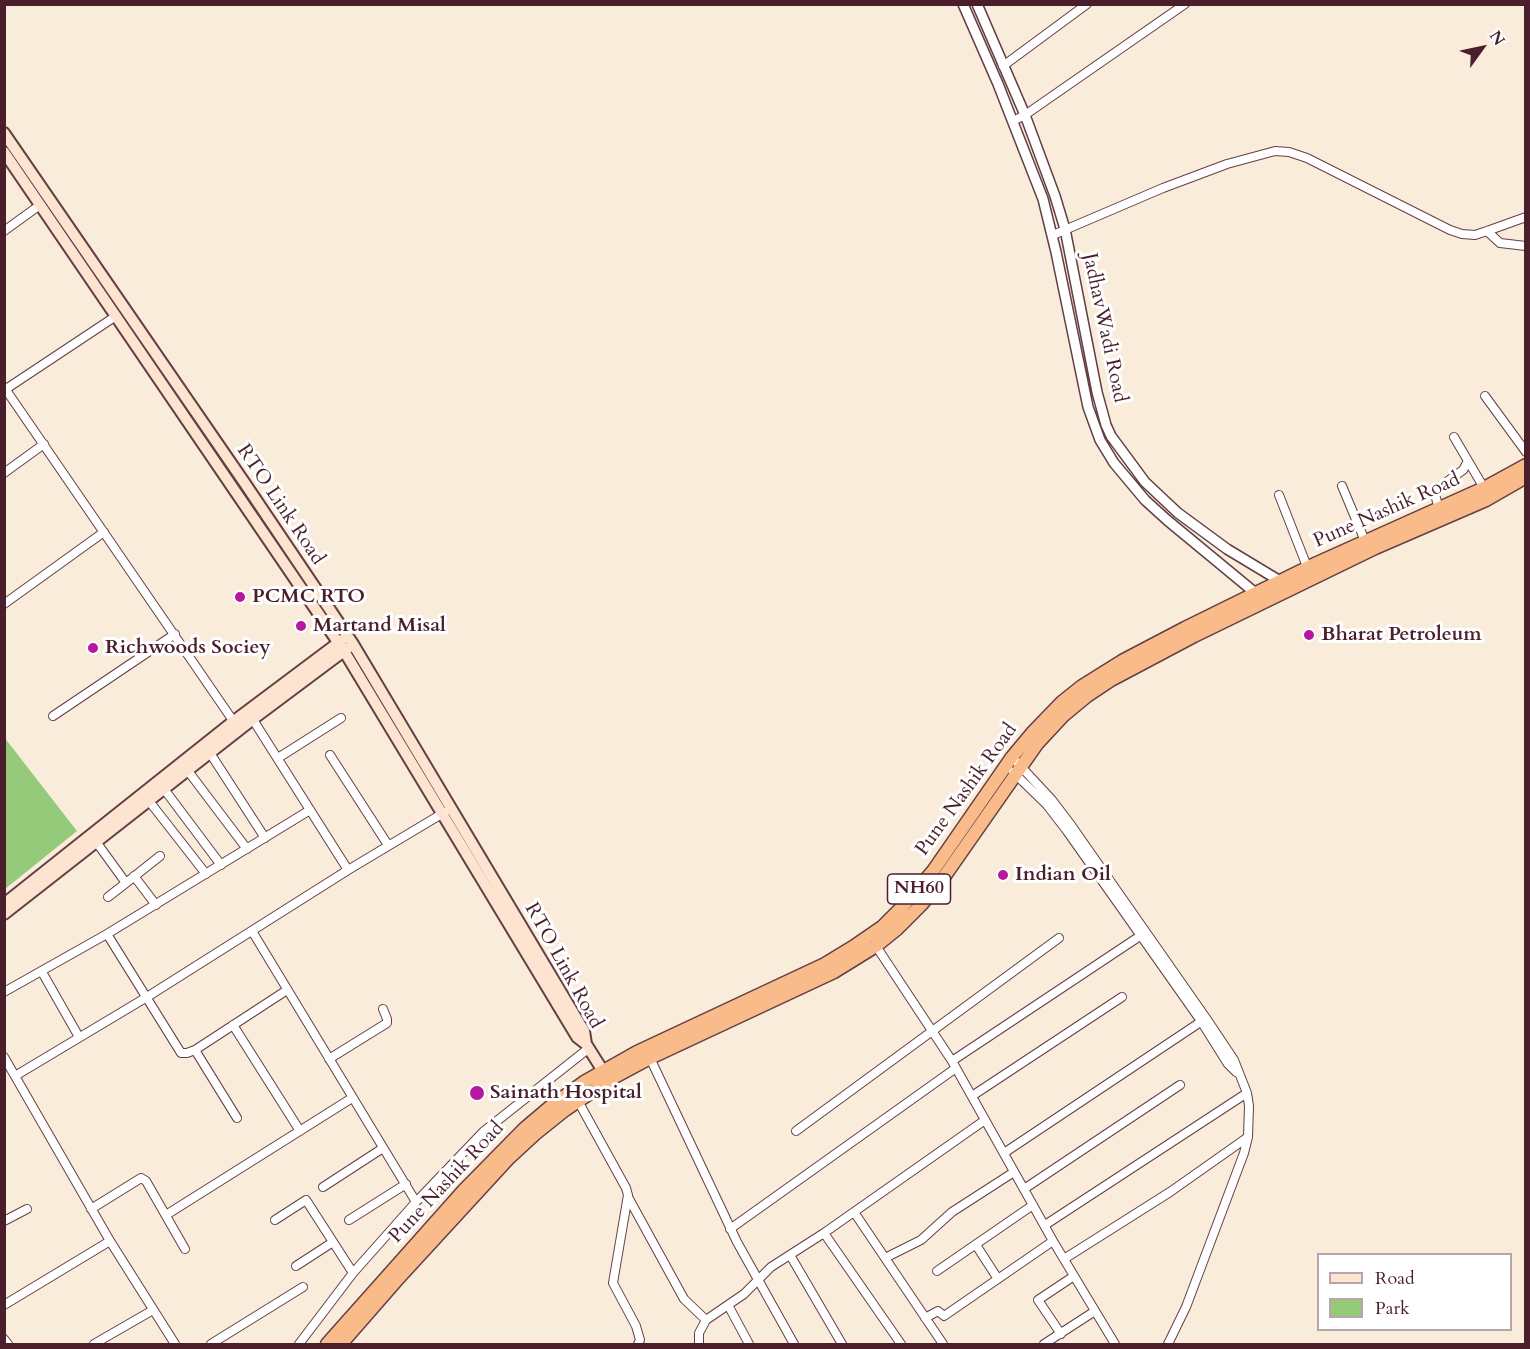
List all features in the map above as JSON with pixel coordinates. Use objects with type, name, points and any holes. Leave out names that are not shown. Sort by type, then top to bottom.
[{"type":"highway","name":"Pune Nashik Road","points":[[1309,574],[1365,541],[1484,488],[1526,465]]},
{"type":"highway","name":"Pune Nashik Road","points":[[327,1344],[464,1190],[500,1152],[551,1106],[603,1071],[667,1037],[825,964],[882,927],[902,908],[933,871],[1014,766],[1050,729],[1095,691],[1286,585],[1486,500],[1526,477]]},
{"type":"highway","name":"Pune Nashik Road","points":[[341,1344],[509,1158],[535,1134],[578,1101],[611,1079],[650,1058],[800,989],[834,972],[876,946],[916,910],[944,877],[1014,766]]},
{"type":"main road","name":"RTO Link Road","points":[[5,136],[237,472],[346,643],[447,811],[579,1022],[588,1046],[603,1071]]},
{"type":"main road","name":"RTO Link Road","points":[[4,152],[116,316],[346,643]]},
{"type":"main road","points":[[4,904],[346,643]]},
{"type":"main road","points":[[4,914],[188,771],[210,753],[237,725]]},
{"type":"street","name":"JadhavWadi Road","points":[[963,4],[1032,169],[1053,235],[1088,407],[1100,440],[1114,463],[1145,500],[1261,598]]},
{"type":"street","name":"JadhavWadi Road","points":[[977,4],[1044,164],[1065,230],[1100,401],[1107,425],[1117,446],[1145,482],[1178,513],[1227,549],[1286,585]]},
{"type":"street","points":[[1003,66],[1087,4]]},
{"type":"street","points":[[1013,121],[1025,116],[1185,4]]},
{"type":"street","points":[[1053,235],[1227,164],[1275,151],[1289,152],[1307,158],[1462,234],[1475,235],[1526,217]]},
{"type":"street","points":[[4,231],[40,205]]},
{"type":"street","points":[[1487,231],[1500,243],[1526,246]]},
{"type":"street","points":[[116,316],[5,388],[237,725]]},
{"type":"street","points":[[1485,396],[1526,452]]},
{"type":"street","points":[[1455,437],[1484,488]]},
{"type":"street","points":[[4,473],[44,444]]},
{"type":"street","points":[[1439,509],[1434,491],[1463,470],[1468,461]]},
{"type":"street","points":[[1342,486],[1365,541]]},
{"type":"street","points":[[1279,495],[1309,574]]},
{"type":"street","points":[[4,604],[104,532]]},
{"type":"street","points":[[53,716],[174,634]]},
{"type":"street","points":[[250,715],[348,870]]},
{"type":"street","points":[[278,758],[342,718]]},
{"type":"street","points":[[210,753],[265,838]]},
{"type":"street","points":[[330,755],[388,846]]},
{"type":"street","points":[[1014,766],[1052,800],[1071,825],[1143,934],[1234,1060],[1247,1093],[1248,1137],[1240,1164],[1186,1307],[1168,1344]]},
{"type":"street","points":[[188,771],[247,849]]},
{"type":"street","points":[[164,789],[221,865]]},
{"type":"street","points":[[149,801],[206,874]]},
{"type":"street","points":[[4,992],[156,905],[310,810]]},
{"type":"street","points":[[15,1076],[147,998],[348,870],[447,811]]},
{"type":"street","points":[[97,843],[126,883]]},
{"type":"street","points":[[108,897],[160,856]]},
{"type":"street","points":[[134,876],[156,905]]},
{"type":"street","points":[[252,931],[416,1202]]},
{"type":"street","points":[[107,934],[181,1053],[195,1050],[287,990]]},
{"type":"street","points":[[730,1229],[954,1065],[1143,934]]},
{"type":"street","points":[[796,1131],[1059,938]]},
{"type":"street","points":[[876,946],[954,1065],[1053,1241],[1115,1344]]},
{"type":"street","points":[[42,972],[79,1037]]},
{"type":"street","points":[[972,1096],[1122,997]]},
{"type":"street","points":[[329,1059],[387,1023],[383,1009]]},
{"type":"street","points":[[1004,1153],[1204,1019]]},
{"type":"street","points":[[234,1025],[300,1131]]},
{"type":"street","points":[[299,1344],[353,1273],[416,1202],[483,1132],[588,1046]]},
{"type":"street","points":[[195,1050],[237,1118]]},
{"type":"street","points":[[4,1057],[91,1209],[175,1344]]},
{"type":"street","points":[[650,1058],[730,1229],[794,1344]]},
{"type":"street","points":[[1024,1189],[1180,1085]]},
{"type":"street","points":[[1044,1225],[1247,1093]]},
{"type":"street","points":[[166,1215],[352,1098]]},
{"type":"street","points":[[578,1101],[684,1299],[706,1320]]},
{"type":"street","points":[[699,1344],[699,1333],[706,1320],[744,1294],[771,1267],[824,1233],[985,1120]]},
{"type":"street","points":[[1064,1259],[1170,1192],[1248,1137]]},
{"type":"street","points":[[323,1187],[383,1148]]},
{"type":"street","points":[[885,1258],[921,1240],[952,1212],[1014,1172]]},
{"type":"street","points":[[91,1209],[141,1178],[146,1181],[185,1249]]},
{"type":"street","points":[[349,1221],[406,1185]]},
{"type":"street","points":[[628,1195],[613,1283],[636,1326],[640,1340],[638,1344]]},
{"type":"street","points":[[275,1220],[306,1200],[353,1273]]},
{"type":"street","points":[[937,1271],[1033,1205]]},
{"type":"street","points":[[4,1221],[27,1209]]},
{"type":"street","points":[[854,1212],[943,1344]]},
{"type":"street","points":[[824,1233],[901,1344]]},
{"type":"street","points":[[4,1294],[7,1304],[110,1240]]},
{"type":"street","points":[[925,1318],[938,1311],[944,1316],[1053,1241]]},
{"type":"street","points":[[296,1266],[333,1242]]},
{"type":"street","points":[[976,1245],[998,1279]]},
{"type":"street","points":[[790,1255],[842,1344]]},
{"type":"street","points":[[1060,1334],[1038,1300],[1074,1276]]},
{"type":"street","points":[[211,1344],[303,1287]]},
{"type":"street","points":[[728,1305],[749,1344]]},
{"type":"street","points":[[94,1344],[153,1310]]},
{"type":"street","points":[[1044,1344],[1095,1311]]},
{"type":"street","points":[[4,1339],[8,1344]]},
{"type":"green space","points":[[4,737],[77,831],[5,889],[4,889]]},
{"type":"place","name":"PCMC RTO","points":[[240,597]]},
{"type":"place","name":"Martand Misal","points":[[301,626]]},
{"type":"place","name":"Bharat Petroleum","points":[[1309,635]]},
{"type":"place","name":"Richwoods Sociey","points":[[93,648]]},
{"type":"place","name":"Indian Oil","points":[[1003,875]]},
{"type":"place","name":"Sainath Hospital","points":[[477,1093]]}]
